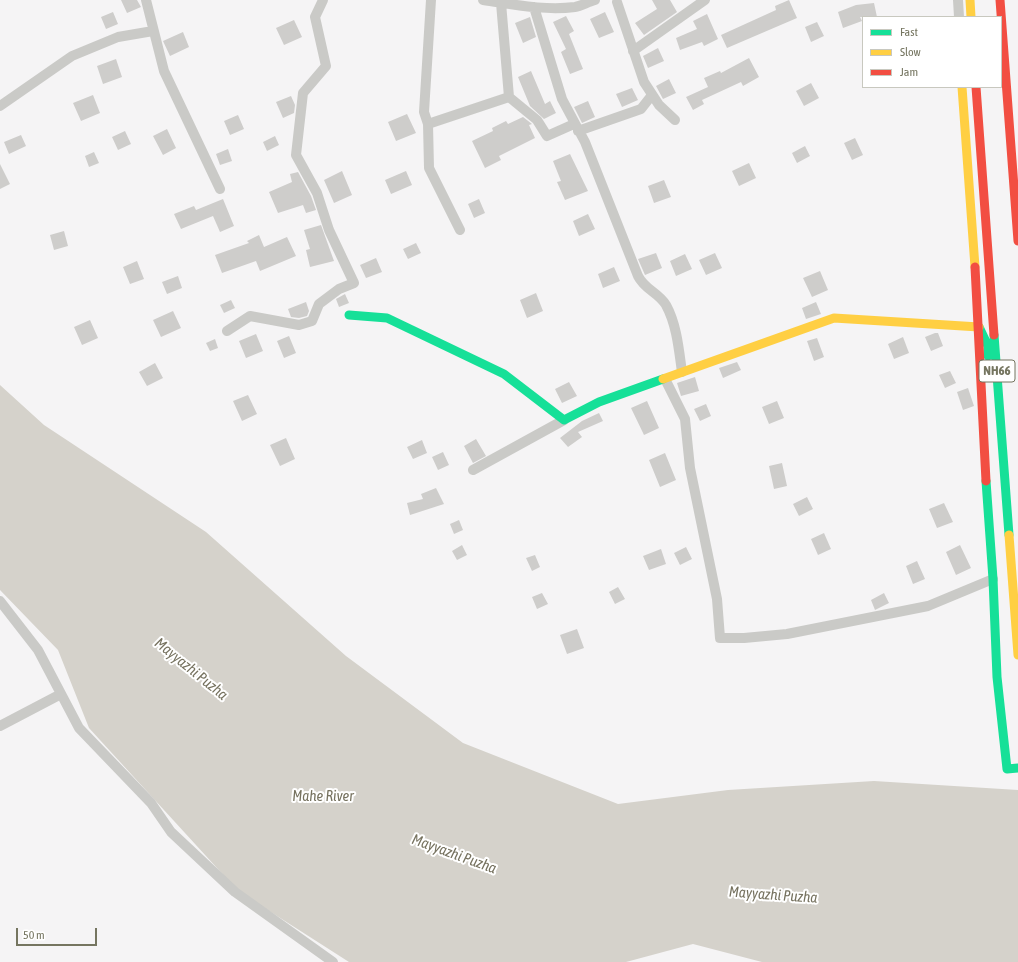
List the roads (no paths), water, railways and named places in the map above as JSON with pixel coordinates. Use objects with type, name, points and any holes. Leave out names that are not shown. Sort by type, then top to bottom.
[{"type":"main road","points":[[970,0],[971,16]]},
{"type":"main road","points":[[1000,0],[1001,16]]},
{"type":"main road","points":[[1002,27],[1018,241]]},
{"type":"main road","points":[[962,88],[979,327],[997,677],[1007,769],[1018,768]]},
{"type":"main road","name":"NH66","points":[[976,88],[1018,655]]},
{"type":"main road","points":[[349,315],[387,318],[504,374],[564,420],[599,402],[834,318],[979,327]]},
{"type":"main road","points":[[979,327],[988,346],[994,513],[1012,571]]},
{"type":"street","points":[[146,0],[164,72],[220,189]]},
{"type":"street","points":[[227,331],[250,316],[299,325],[312,321],[319,304],[339,289],[354,283],[329,230],[317,193],[296,155],[303,93],[326,66],[315,17],[323,0]]},
{"type":"street","points":[[431,0],[424,112],[428,124],[429,168],[460,230]]},
{"type":"street","points":[[482,0],[534,7],[575,7],[595,0]]},
{"type":"street","points":[[633,52],[705,0]]},
{"type":"street","points":[[958,0],[959,16]]},
{"type":"street","points":[[618,1],[633,52],[644,82],[659,105],[675,120]]},
{"type":"street","points":[[501,3],[509,97],[537,120],[547,136],[641,109],[652,95]]},
{"type":"street","points":[[534,7],[562,99],[576,128],[585,142],[643,285],[665,304],[676,335],[682,372]]},
{"type":"street","points":[[0,106],[72,56],[118,37],[153,31]]},
{"type":"street","points":[[428,124],[509,97]]},
{"type":"street","points":[[665,379],[685,419],[690,468],[717,599],[720,638],[744,638],[787,634],[928,606],[993,579]]},
{"type":"street","points":[[473,470],[564,420]]},
{"type":"street","points":[[0,601],[38,650],[79,728],[151,803],[171,832],[235,892],[333,962]]},
{"type":"street","points":[[0,726],[61,694]]},
{"type":"water","name":"Mahe River","points":[[0,385],[44,425],[206,532],[346,656],[463,743],[618,804],[728,790],[874,781],[1018,790],[1018,962],[762,962],[693,944],[626,962],[349,962],[238,891],[89,728],[58,650],[0,590]]},
{"type":"water label","name":"Mayyazhi Puzha","points":[[191,669]]},
{"type":"water label","name":"Mayyazhi Puzha","points":[[454,854]]},
{"type":"water label","name":"Mayyazhi Puzha","points":[[773,895]]}]
